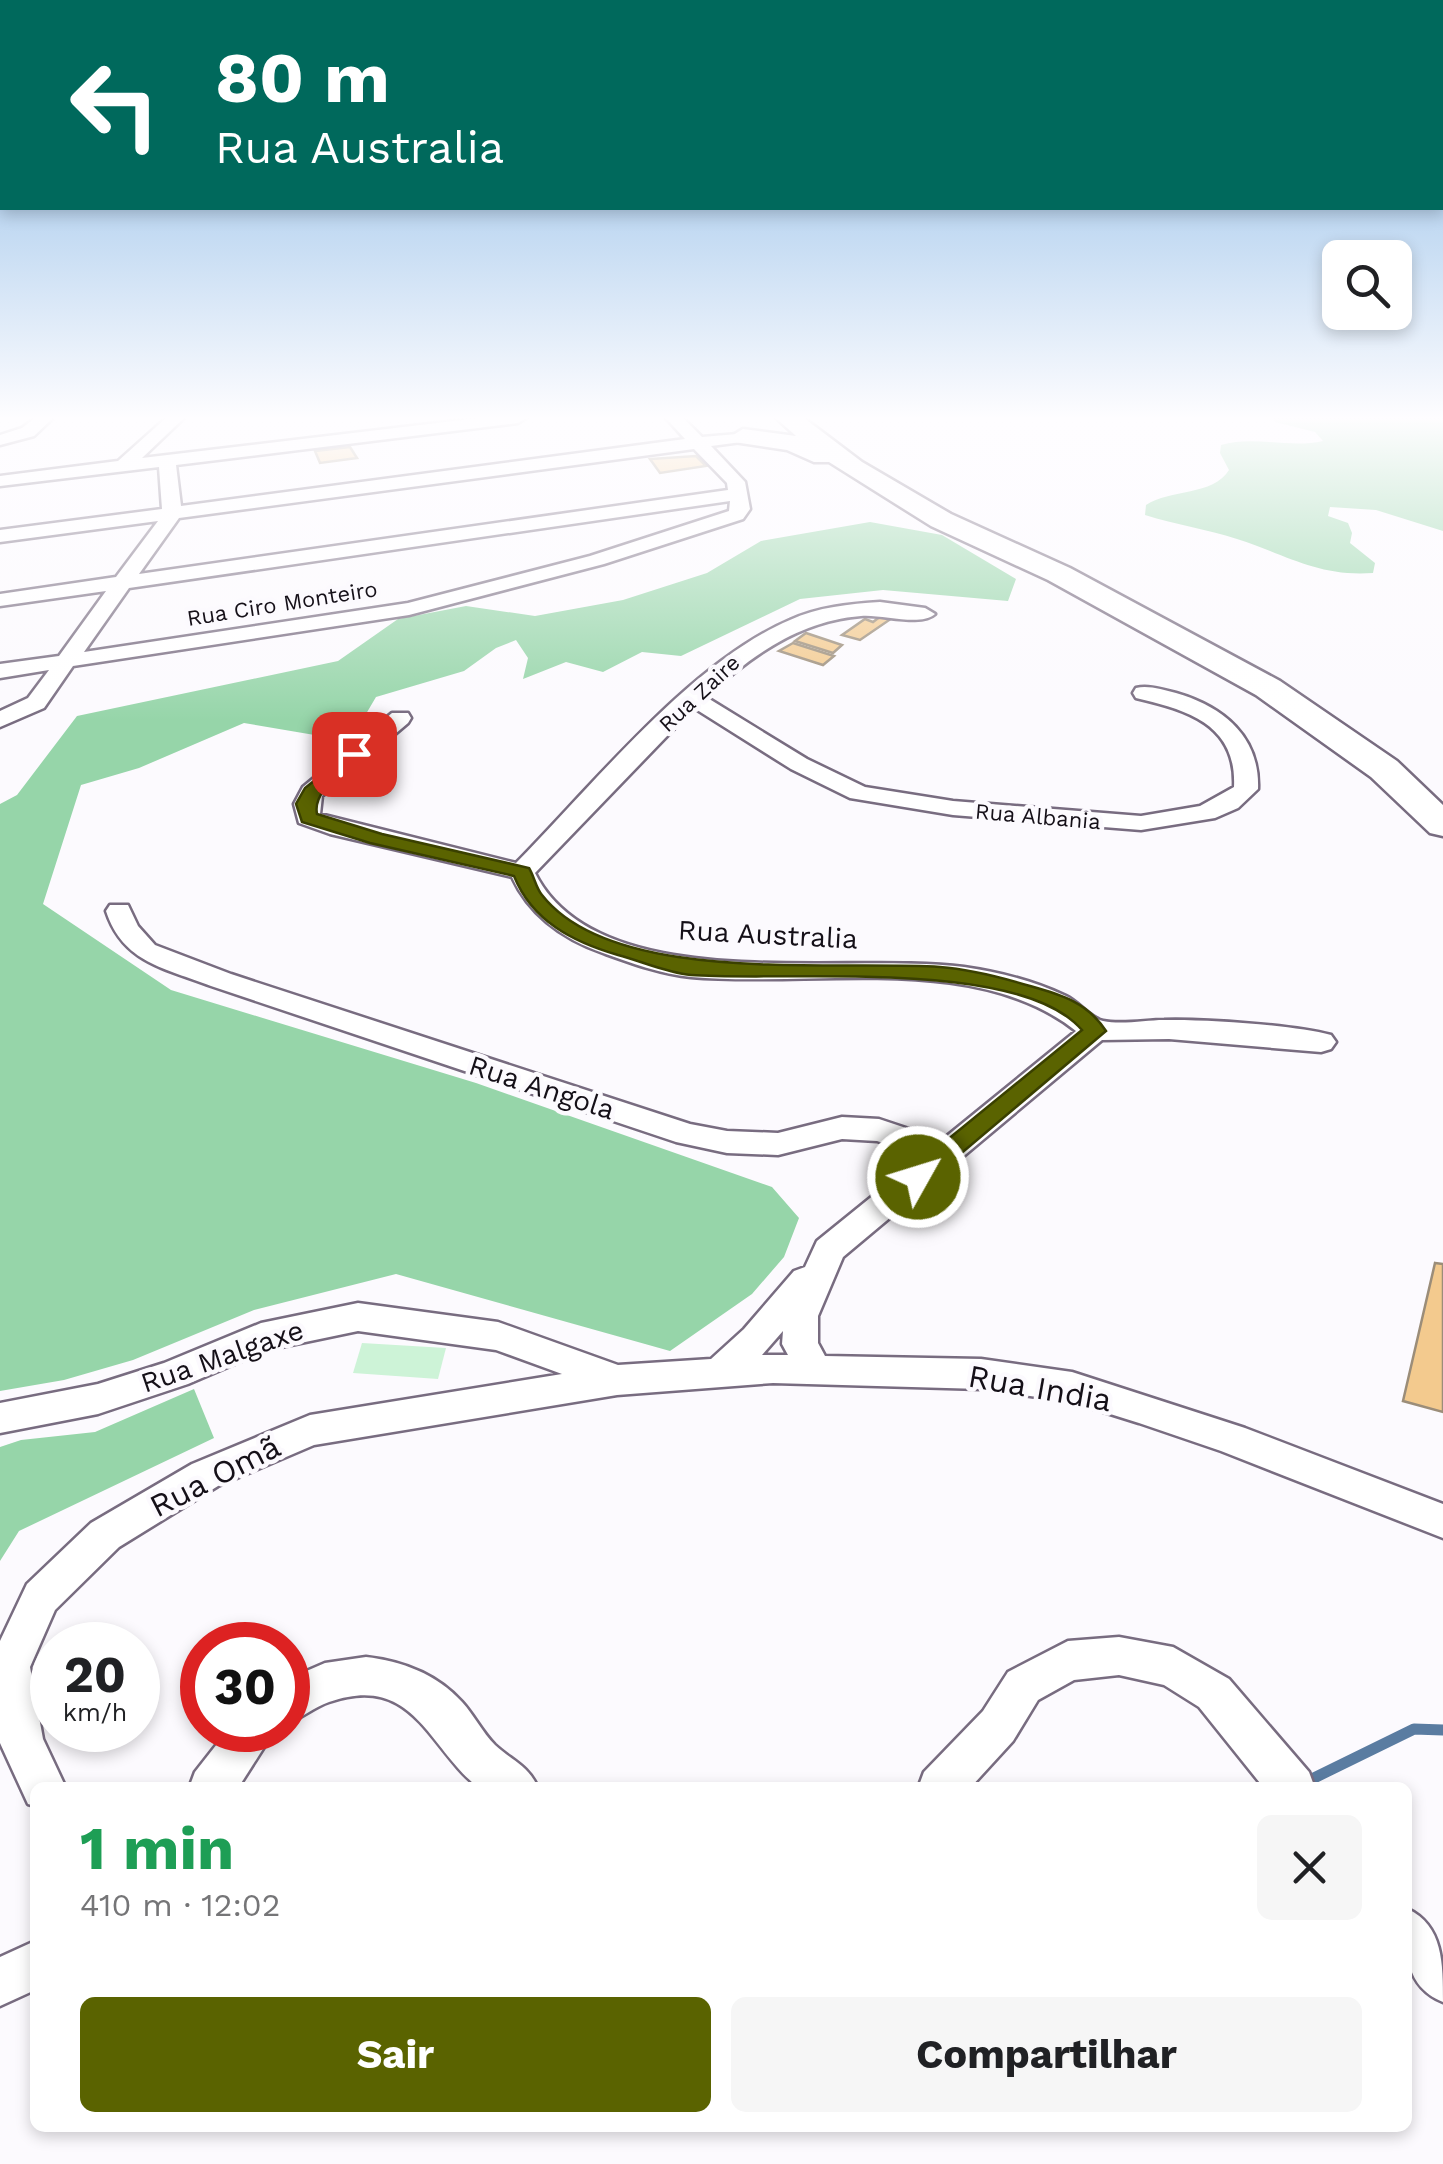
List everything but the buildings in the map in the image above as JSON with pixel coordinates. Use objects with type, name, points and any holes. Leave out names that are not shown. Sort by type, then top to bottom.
[{"type":"highway","points":[[955,519],[1290,681],[1392,748],[1443,792]]},
{"type":"highway","points":[[1113,594],[1328,728],[1384,770],[1443,825]]},
{"type":"street","points":[[0,536],[133,519]]},
{"type":"street","points":[[0,720],[28,709],[69,660],[169,519]]},
{"type":"street","points":[[0,600],[574,519]]},
{"type":"street","points":[[684,519],[694,530]]},
{"type":"street","name":"Rua Ciro Monteiro","points":[[0,671],[409,609],[483,592],[725,519]]},
{"type":"street","name":"Rua Zaire","points":[[522,872],[691,696],[747,648],[795,624],[847,609],[901,608],[925,614]]},
{"type":"street","name":"Rua Albania","points":[[691,696],[836,785],[923,803],[1051,818],[1141,822],[1206,813],[1229,803],[1246,789],[1250,770],[1230,731],[1184,702],[1144,693]]},
{"type":"street","points":[[400,718],[312,792],[306,804],[308,818],[358,834],[522,872]]},
{"type":"street","name":"Rua Australia","points":[[522,872],[532,897],[564,925],[635,954],[688,968],[880,970],[994,982],[1065,1004],[1095,1031]]},
{"type":"street","name":"Rua Angola","points":[[119,911],[125,928],[144,951],[688,1134],[727,1142],[778,1144],[842,1128],[879,1130],[947,1153]]},
{"type":"street","points":[[718,1374],[756,1339],[830,1250],[1095,1031],[1169,1028],[1321,1042]]},
{"type":"street","points":[[815,1370],[800,1344],[801,1316],[830,1250]]},
{"type":"street","name":"Rua Malgaxe","points":[[0,1418],[98,1399],[175,1374],[261,1337],[358,1316],[498,1336],[618,1380]]},
{"type":"street","name":"Rua India","points":[[618,1380],[774,1369],[981,1374],[1072,1388],[1232,1439],[1443,1521]]},
{"type":"street","name":"Rua Omã","points":[[41,1782],[22,1743],[9,1667],[40,1596],[106,1535],[204,1474],[310,1430],[618,1380]]},
{"type":"street","points":[[946,1782],[998,1726],[1023,1686],[1068,1661],[1120,1656],[1173,1668],[1214,1693],[1288,1782]]},
{"type":"street","points":[[310,1686],[338,1676],[363,1675],[404,1684],[440,1708],[480,1760],[508,1782]]},
{"type":"street","points":[[215,1782],[238,1752]]},
{"type":"street","points":[[1412,1937],[1443,1978]]},
{"type":"street","points":[[0,1982],[30,1967]]},
{"type":"green space","points":[[1160,519],[1337,519],[1348,523],[1350,543],[1375,563],[1373,573],[1336,572],[1303,564],[1226,536]]},
{"type":"green space","points":[[1405,519],[1443,519],[1443,531]]},
{"type":"green space","points":[[870,522],[942,535],[1016,579],[1008,601],[883,590],[800,599],[681,656],[642,652],[603,672],[566,662],[523,679],[528,658],[516,640],[496,648],[464,671],[376,697],[350,741],[244,723],[139,768],[81,785],[43,904],[171,990],[476,1083],[772,1187],[799,1218],[784,1257],[752,1294],[670,1351],[396,1274],[254,1310],[133,1360],[64,1380],[0,1391],[0,804],[17,795],[77,716],[338,661],[398,619],[466,606],[535,616],[623,600],[707,573],[761,541]]},
{"type":"green space","points":[[362,1343],[446,1348],[438,1379],[353,1373]]},
{"type":"green space","points":[[194,1389],[214,1438],[19,1531],[0,1561],[0,1447],[21,1440],[95,1432]]},
{"type":"waterway","points":[[1314,1778],[1414,1729],[1443,1730]]},
{"type":"route","points":[[354,754],[312,792],[306,804],[308,818],[377,839],[522,872],[532,897],[564,925],[598,942],[688,968],[942,974],[994,982],[1065,1004],[1080,1014],[1095,1031],[918,1177]]}]
